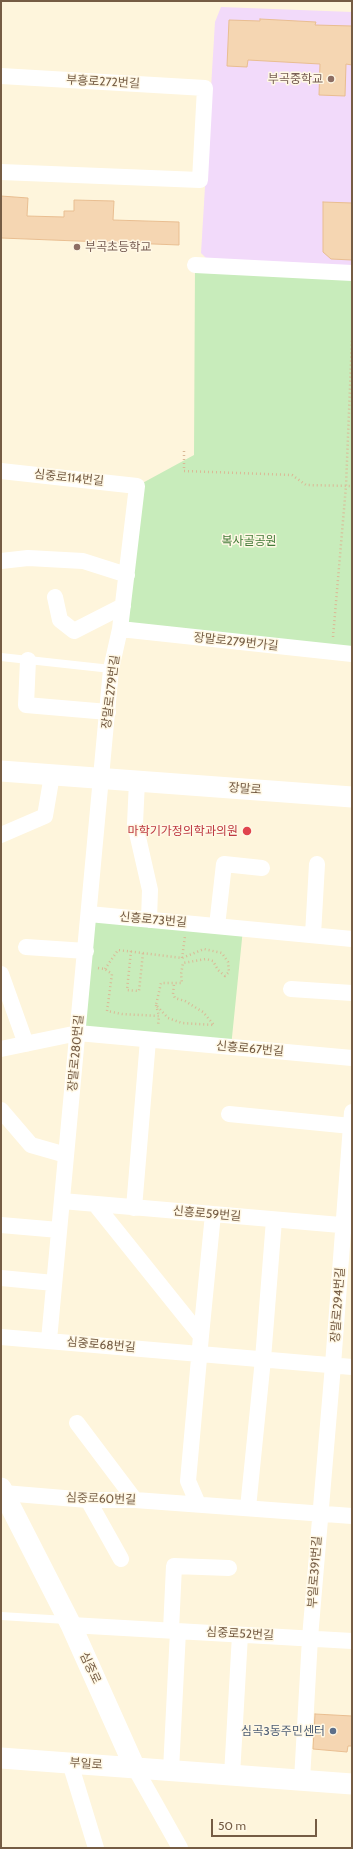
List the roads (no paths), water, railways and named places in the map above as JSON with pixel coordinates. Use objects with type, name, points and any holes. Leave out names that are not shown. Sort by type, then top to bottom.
[{"type":"street","name":"부흥로272번길","points":[[1,76],[205,88],[200,180],[1,172]]},
{"type":"street","points":[[195,265],[352,273]]},
{"type":"street","name":"심중로114번길","points":[[1,471],[137,486]]},
{"type":"street","name":"장말로279번길","points":[[102,779],[111,669],[120,630],[137,486]]},
{"type":"street","points":[[1,561],[28,558],[83,561],[127,575]]},
{"type":"street","points":[[55,597],[60,620],[74,631],[123,606]]},
{"type":"street","name":"장말로279번가길","points":[[120,630],[352,654]]},
{"type":"street","points":[[28,660],[26,705],[108,712]]},
{"type":"street","name":"장말로","points":[[1,772],[352,797]]},
{"type":"street","points":[[1,834],[45,816],[52,775]]},
{"type":"street","name":"장말로280번길","points":[[49,1340],[102,779]]},
{"type":"street","points":[[137,781],[136,824],[150,890],[149,920]]},
{"type":"street","points":[[217,926],[224,864],[262,868]]},
{"type":"street","points":[[313,935],[317,864]]},
{"type":"street","name":"신흥로73번길","points":[[89,914],[352,939]]},
{"type":"street","points":[[26,947],[85,959]]},
{"type":"street","points":[[1,974],[26,1044]]},
{"type":"street","points":[[291,989],[352,993]]},
{"type":"street","name":"신흥로67번길","points":[[1,1049],[78,1033],[352,1058]]},
{"type":"street","points":[[134,1208],[152,1040]]},
{"type":"street","points":[[1,1110],[31,1145],[66,1155]]},
{"type":"street","name":"장말로294번길","points":[[229,1114],[352,1119],[348,1226],[333,1365]]},
{"type":"street","name":"신흥로59번길","points":[[62,1201],[348,1226]]},
{"type":"street","points":[[95,1204],[201,1336]]},
{"type":"street","points":[[198,1504],[188,1480],[213,1214]]},
{"type":"street","points":[[248,1508],[263,1359],[274,1220]]},
{"type":"street","points":[[1,1225],[59,1230]]},
{"type":"street","points":[[1,1278],[54,1283]]},
{"type":"street","name":"심중로68번길","points":[[1,1337],[352,1366]]},
{"type":"street","name":"부일로391번길","points":[[302,1780],[319,1514],[333,1365]]},
{"type":"street","points":[[77,1423],[135,1500]]},
{"type":"street","name":"심중로60번길","points":[[2,1491],[88,1500],[135,1500],[352,1516]]},
{"type":"street","name":"심중로","points":[[2,1491],[69,1623],[136,1768],[180,1848]]},
{"type":"street","points":[[88,1500],[121,1560]]},
{"type":"street","points":[[171,1770],[175,1630],[174,1566],[230,1568]]},
{"type":"street","name":"심중로52번길","points":[[69,1623],[352,1641]]},
{"type":"street","points":[[232,1775],[240,1635]]},
{"type":"street","name":"부일로","points":[[1,1758],[352,1784]]},
{"type":"street","points":[[70,1763],[96,1848]]},
{"type":"lane","points":[[1,657],[111,669]]},
{"type":"lane","points":[[1,1616],[69,1623]]},
{"type":"place","name":"부곡중학교","points":[[331,79]]},
{"type":"place","name":"부곡초등학교","points":[[77,247]]},
{"type":"place","name":"마학기가정의학과의원","points":[[247,831]]},
{"type":"place","name":"심곡3동주민센터","points":[[333,1731]]},
{"type":"park label","name":"복사골공원","points":[[249,541]]}]
